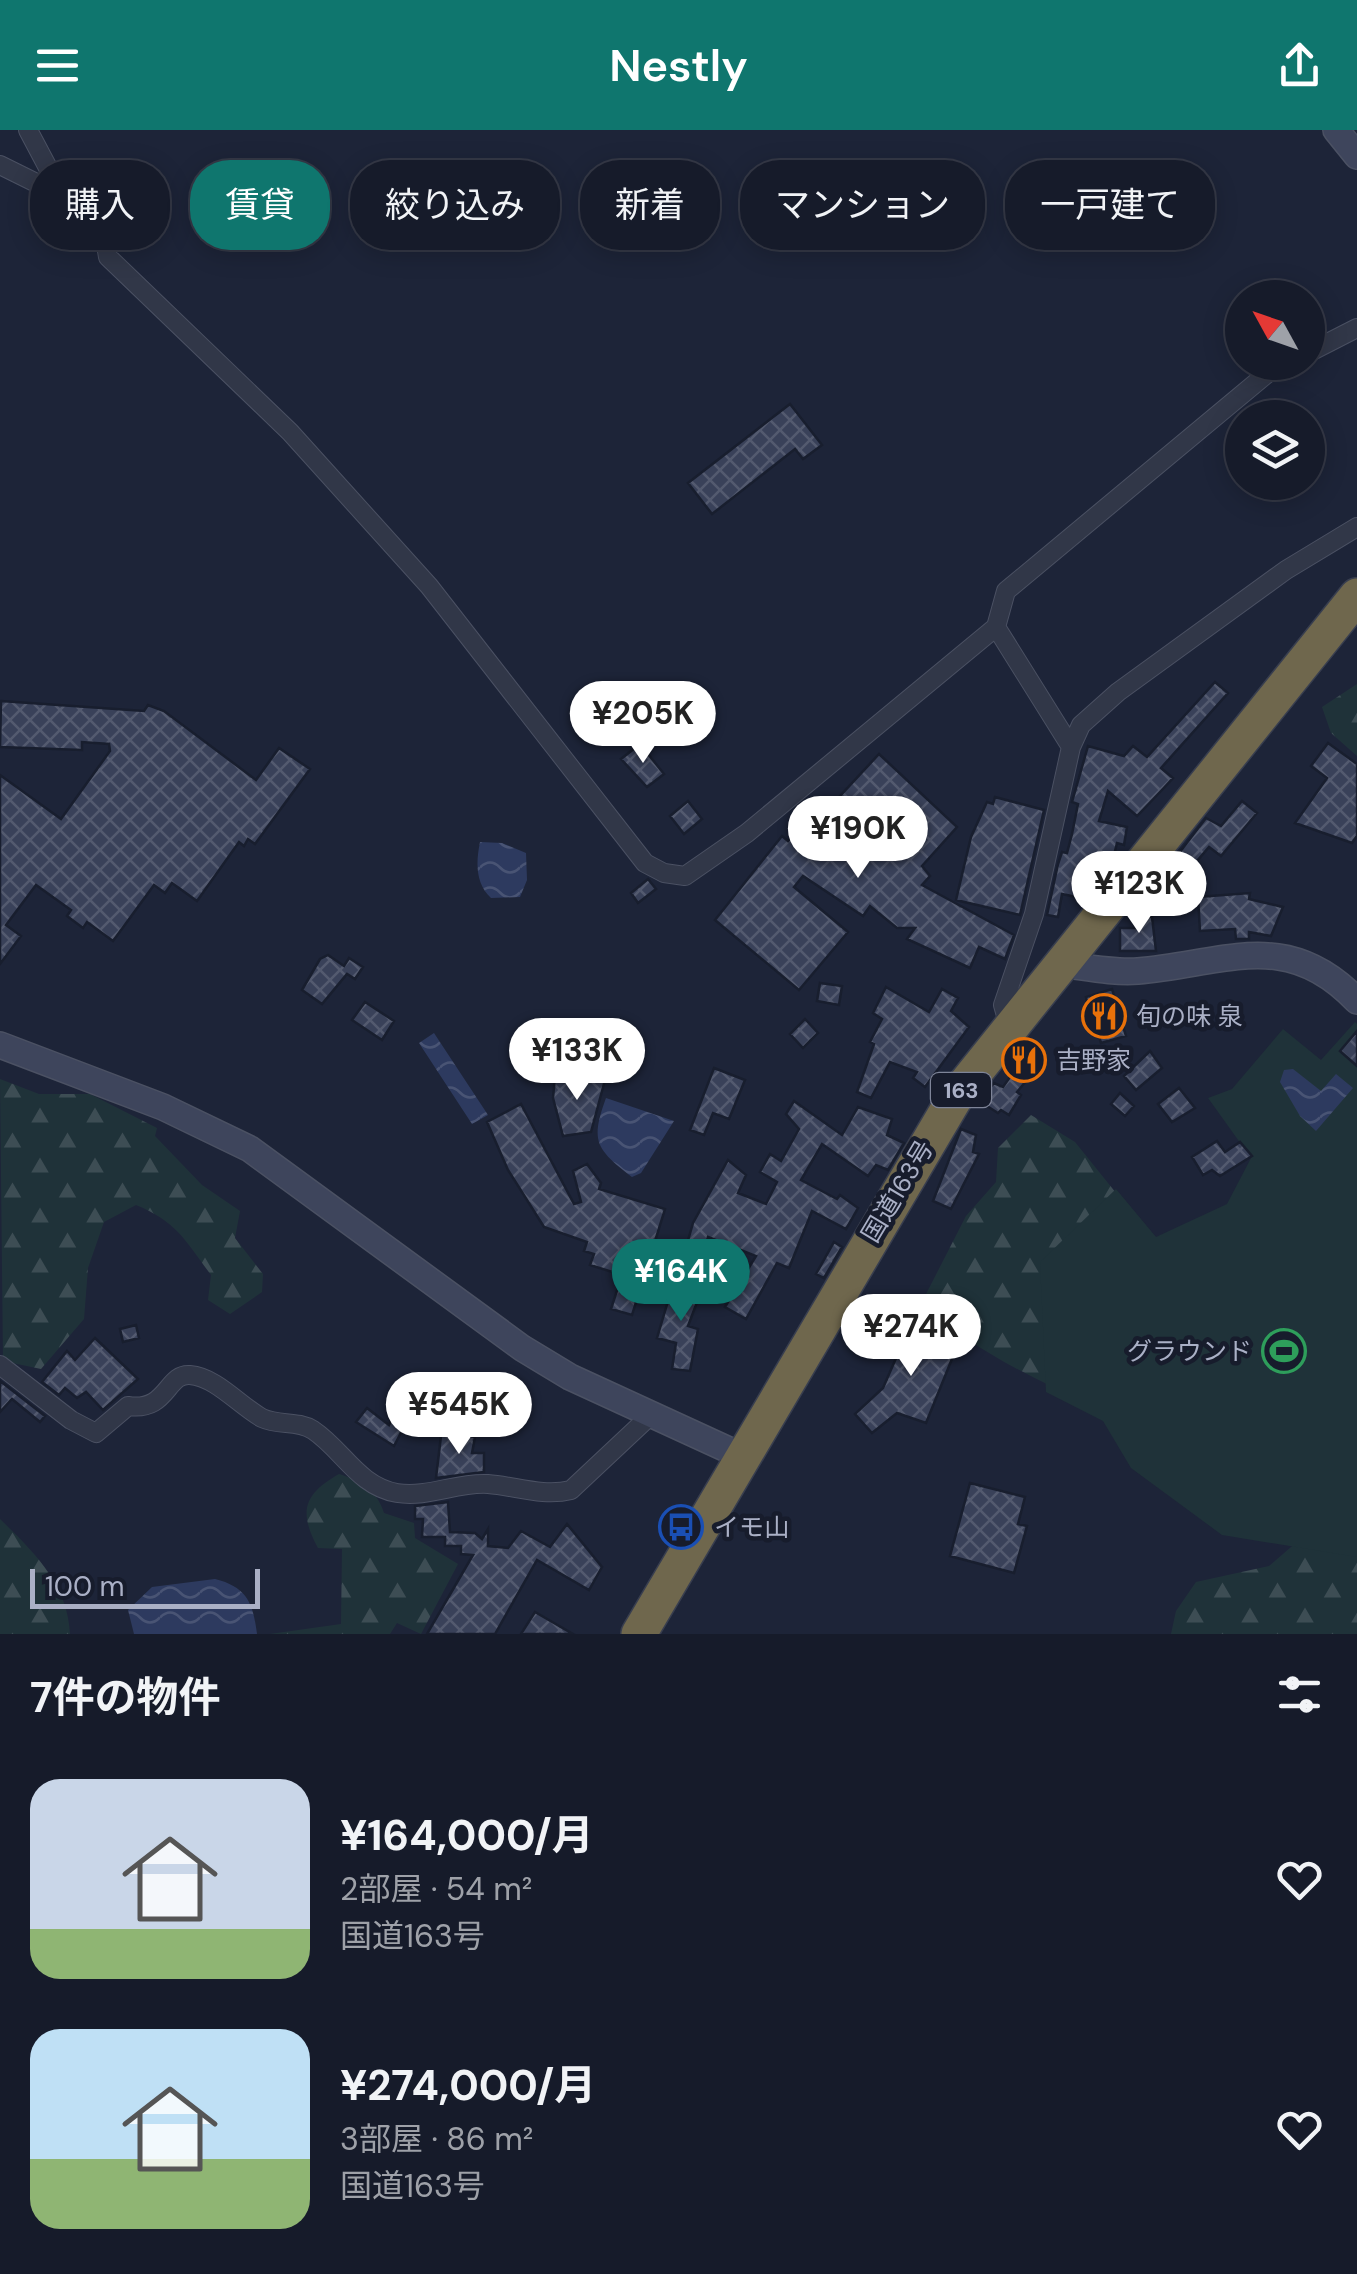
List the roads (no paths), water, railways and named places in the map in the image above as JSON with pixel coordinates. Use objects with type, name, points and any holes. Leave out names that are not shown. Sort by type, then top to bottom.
[{"type":"highway","name":"国道163号","points":[[642,1633],[911,1166],[1009,1026],[1357,596]]},
{"type":"street","points":[[28,130],[44,160]]},
{"type":"street","points":[[1336,130],[1357,156]]},
{"type":"street","points":[[0,165],[30,180]]},
{"type":"street","points":[[107,250],[108,256],[290,432],[428,586],[644,863],[664,873],[686,876],[713,860],[996,627],[1006,591],[1259,380]]},
{"type":"street","points":[[1325,344],[1357,328]]},
{"type":"street","points":[[1009,1026],[1003,1006],[1034,914],[1071,747],[1081,725],[1118,692],[1286,570],[1357,528]]},
{"type":"street","points":[[996,627],[1071,747]]},
{"type":"street","points":[[1060,964],[1134,972],[1218,956],[1266,954],[1309,962],[1335,978],[1357,1001]]},
{"type":"street","points":[[0,1045],[163,1107],[250,1150],[522,1348],[651,1415],[744,1457]]},
{"type":"street","points":[[0,1365],[71,1420],[96,1433],[128,1406],[145,1409],[156,1404],[178,1378],[188,1374],[206,1380],[261,1417],[312,1429],[371,1482],[392,1492],[414,1495],[484,1484],[527,1491],[571,1490],[604,1454],[651,1415]]},
{"type":"water","points":[[480,842],[502,843],[526,853],[527,880],[520,897],[491,898],[486,892],[478,872]]},
{"type":"water","points":[[434,1033],[488,1115],[472,1124],[419,1043]]},
{"type":"water","points":[[1293,1069],[1321,1091],[1336,1074],[1353,1088],[1316,1131],[1300,1116],[1280,1082],[1284,1070]]},
{"type":"water","points":[[606,1098],[674,1121],[641,1173],[632,1177],[610,1159],[600,1144],[598,1125]]},
{"type":"water","points":[[215,1579],[235,1587],[246,1598],[257,1634],[134,1634],[128,1610],[152,1587]]},
{"type":"place","name":"旬の味 泉","points":[[1104,1016]]},
{"type":"place","name":"吉野家","points":[[1024,1060]]},
{"type":"place","name":"グラウンド","points":[[1284,1351]]},
{"type":"place","name":"イモ山","points":[[681,1527]]}]
